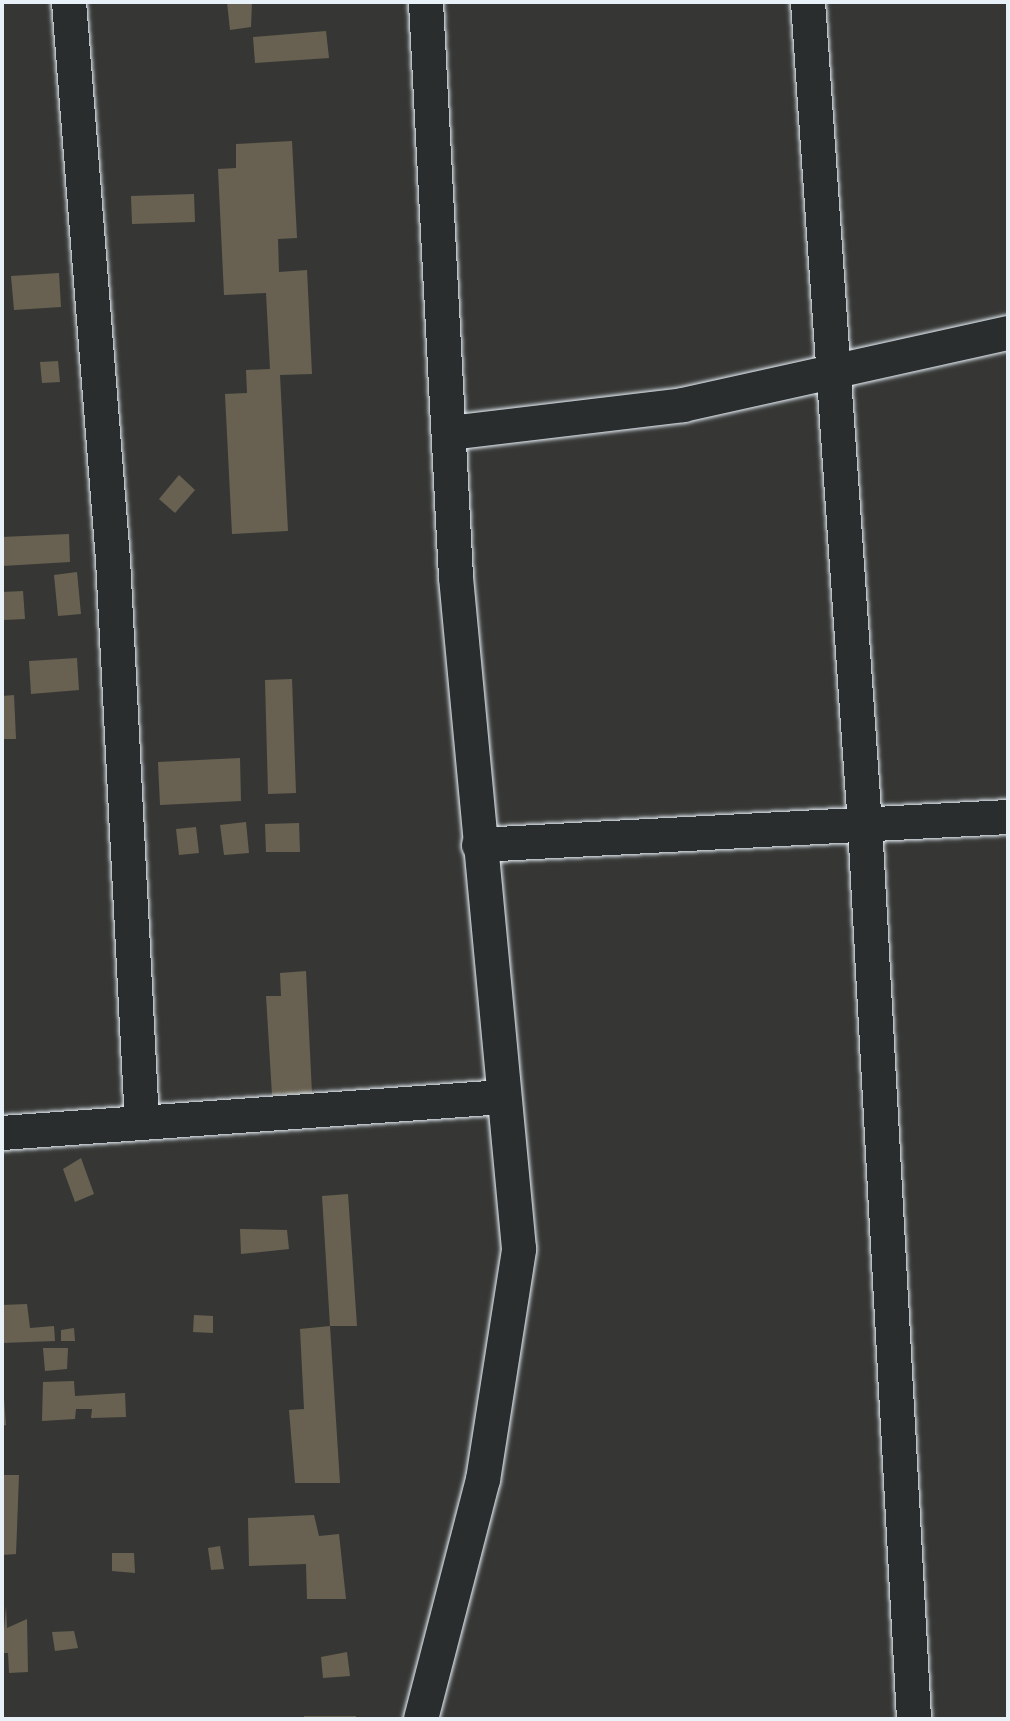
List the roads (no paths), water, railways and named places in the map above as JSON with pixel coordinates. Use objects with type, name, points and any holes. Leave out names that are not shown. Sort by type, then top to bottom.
[{"type":"street","points":[[69,2],[113,560],[142,1123]]},
{"type":"street","points":[[421,1719],[483,1480],[519,1249],[479,845],[449,433],[426,2]]},
{"type":"street","points":[[808,2],[830,369],[865,825],[914,1719]]},
{"type":"street","points":[[449,433],[683,405],[830,369],[1008,333]]},
{"type":"street","points":[[479,845],[1008,817]]},
{"type":"street","points":[[2,1133],[503,1097]]}]
